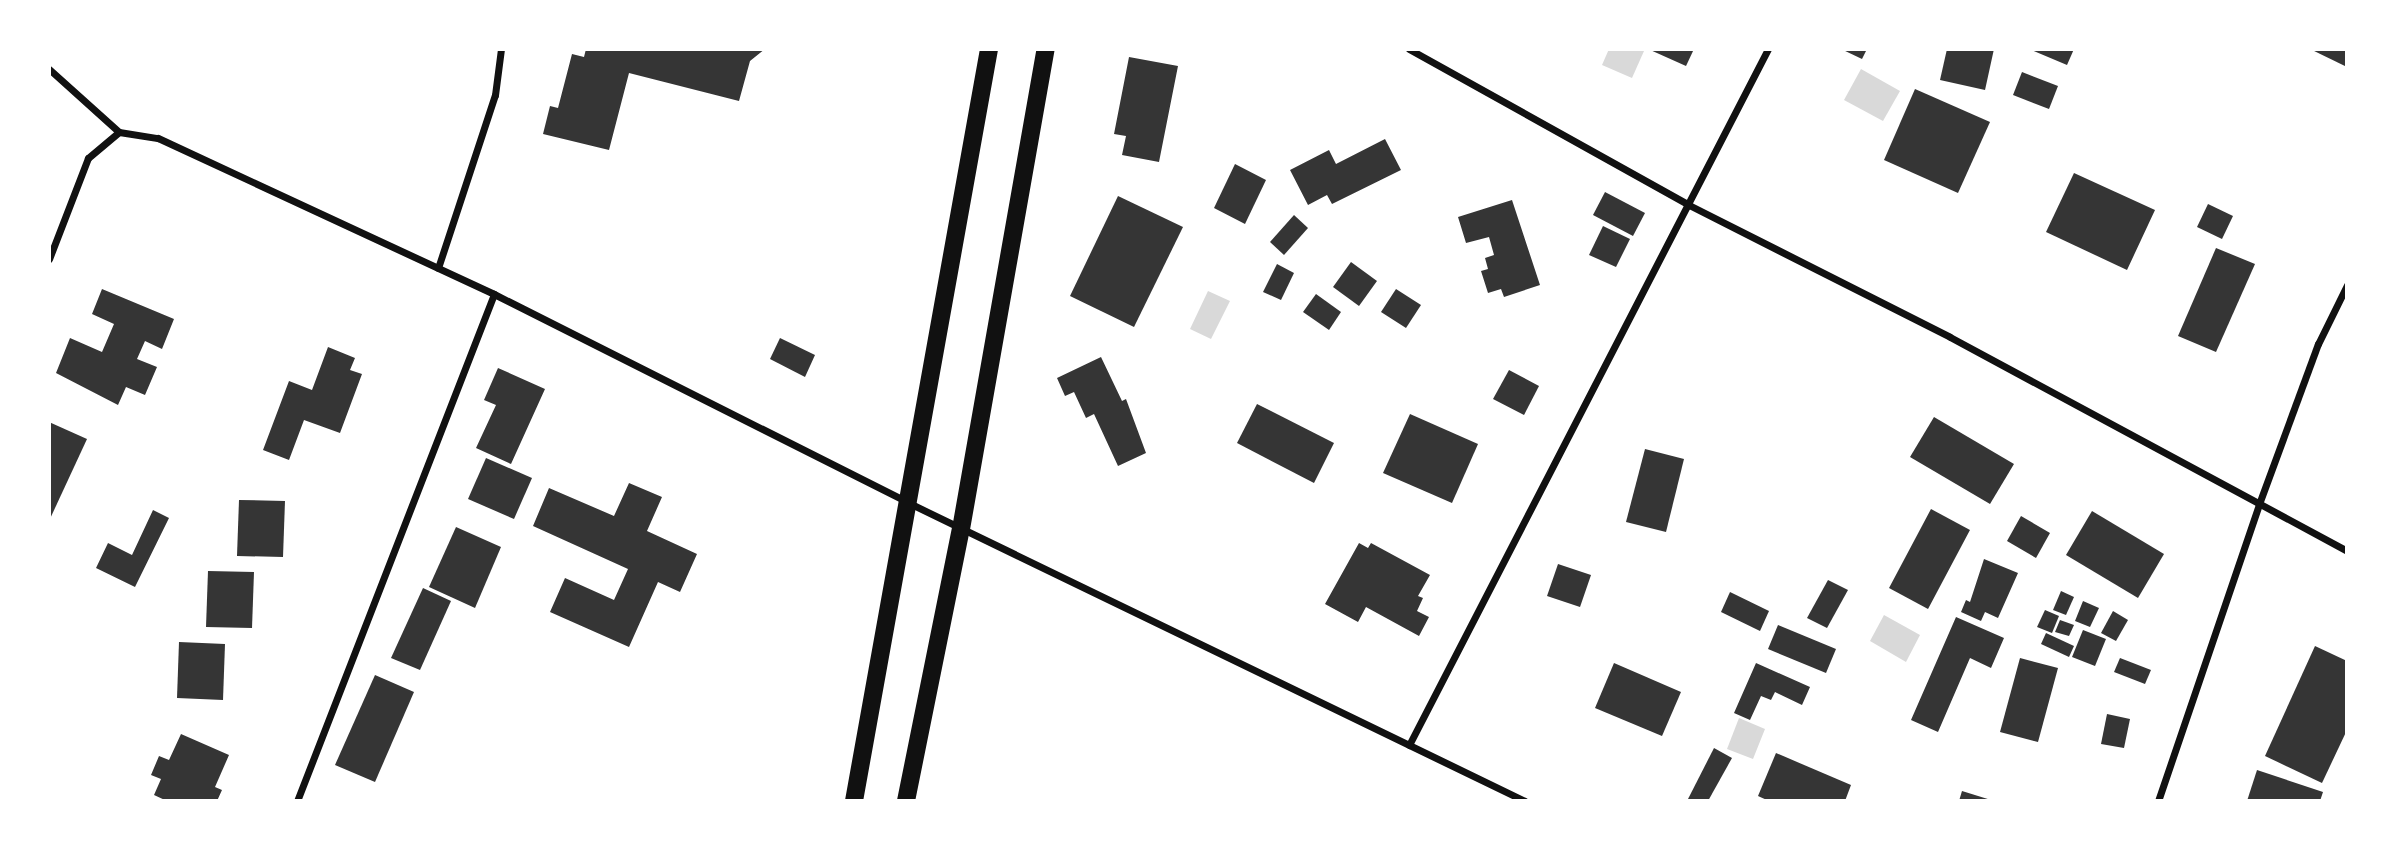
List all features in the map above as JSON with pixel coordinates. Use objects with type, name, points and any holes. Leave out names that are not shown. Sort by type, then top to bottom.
[{"type":"main road","points":[[854,801],[989,49]]},
{"type":"main road","points":[[906,801],[961,529],[1046,49]]},
{"type":"street","points":[[438,268],[495,95],[501,49]]},
{"type":"street","points":[[1409,49],[1689,205],[1950,337],[2347,551]]},
{"type":"street","points":[[1409,745],[1768,49]]},
{"type":"street","points":[[49,69],[119,132],[158,138],[494,294],[908,503],[1525,801]]},
{"type":"street","points":[[49,259],[88,158],[119,132]]},
{"type":"street","points":[[2158,801],[2193,685],[2318,344],[2347,285]]},
{"type":"street","points":[[297,801],[494,294]]},
{"type":"shaded area","points":[[1609,49],[1644,51],[1632,78],[1602,65]]},
{"type":"shaded area","points":[[1861,69],[1900,91],[1883,121],[1844,100]]},
{"type":"shaded area","points":[[1208,291],[1230,301],[1211,339],[1190,329]]},
{"type":"shaded area","points":[[1884,615],[1920,635],[1906,662],[1870,641]]},
{"type":"shaded area","points":[[1739,718],[1765,729],[1753,759],[1727,749]]},
{"type":"building","points":[[586,49],[765,49],[750,61],[739,101],[629,73],[609,150],[543,134],[550,106],[558,108],[572,54],[584,57]]},
{"type":"building","points":[[1648,49],[1694,49],[1686,66]]},
{"type":"building","points":[[1841,49],[1867,49],[1862,59]]},
{"type":"building","points":[[1947,49],[1994,49],[1985,90],[1940,80]]},
{"type":"building","points":[[2029,49],[2074,49],[2067,65]]},
{"type":"building","points":[[2310,49],[2347,49],[2347,67]]},
{"type":"building","points":[[1129,57],[1178,66],[1159,162],[1122,155],[1126,136],[1114,134]]},
{"type":"building","points":[[2022,72],[2058,86],[2049,109],[2013,95]]},
{"type":"building","points":[[1915,89],[1990,122],[1958,193],[1884,160]]},
{"type":"building","points":[[1385,139],[1401,170],[1332,204],[1327,195],[1308,205],[1290,170],[1329,150],[1336,164]]},
{"type":"building","points":[[1235,164],[1266,180],[1245,224],[1214,208]]},
{"type":"building","points":[[2074,173],[2155,210],[2127,270],[2046,232]]},
{"type":"building","points":[[1605,192],[1645,213],[1633,236],[1593,215]]},
{"type":"building","points":[[1118,196],[1183,227],[1134,327],[1070,296]]},
{"type":"building","points":[[1512,200],[1540,285],[1504,297],[1501,289],[1488,293],[1481,271],[1488,269],[1485,258],[1494,255],[1489,237],[1466,243],[1458,217]]},
{"type":"building","points":[[2208,204],[2233,216],[2222,239],[2197,227]]},
{"type":"building","points":[[1294,215],[1308,228],[1284,255],[1270,242]]},
{"type":"building","points":[[1603,226],[1630,239],[1616,267],[1589,255]]},
{"type":"building","points":[[2216,248],[2255,264],[2216,352],[2178,336]]},
{"type":"building","points":[[1351,262],[1377,281],[1359,306],[1333,287]]},
{"type":"building","points":[[1277,264],[1294,273],[1281,300],[1263,292]]},
{"type":"building","points":[[102,289],[174,319],[162,349],[145,341],[137,359],[157,367],[145,395],[126,387],[118,405],[56,373],[70,338],[102,352],[114,324],[92,314]]},
{"type":"building","points":[[1396,289],[1421,305],[1406,328],[1381,312]]},
{"type":"building","points":[[1316,294],[1341,312],[1329,330],[1303,312]]},
{"type":"building","points":[[780,338],[815,355],[805,377],[770,359]]},
{"type":"building","points":[[328,347],[355,358],[350,370],[362,374],[340,433],[304,420],[289,460],[263,450],[289,381],[312,390]]},
{"type":"building","points":[[1101,357],[1122,401],[1126,399],[1146,453],[1118,466],[1094,414],[1086,418],[1074,392],[1065,396],[1057,378]]},
{"type":"building","points":[[498,368],[545,389],[511,464],[476,448],[496,405],[484,400]]},
{"type":"building","points":[[1509,370],[1539,386],[1524,415],[1493,399]]},
{"type":"building","points":[[1257,404],[1334,443],[1314,483],[1237,443]]},
{"type":"building","points":[[1410,414],[1478,444],[1452,503],[1383,473]]},
{"type":"building","points":[[1934,417],[2014,464],[1990,504],[1910,457]]},
{"type":"building","points":[[49,422],[87,439],[49,521]]},
{"type":"building","points":[[1645,449],[1684,459],[1666,532],[1626,522]]},
{"type":"building","points":[[486,458],[532,478],[514,519],[468,499]]},
{"type":"building","points":[[629,483],[662,497],[647,531],[697,554],[680,592],[658,582],[629,647],[550,612],[565,578],[614,600],[628,569],[533,526],[549,488],[614,516]]},
{"type":"building","points":[[239,500],[285,501],[283,557],[237,556]]},
{"type":"building","points":[[1931,509],[1970,530],[1928,609],[1889,588]]},
{"type":"building","points":[[153,510],[169,518],[135,587],[96,568],[108,543],[132,555]]},
{"type":"building","points":[[2092,511],[2164,554],[2138,598],[2066,555]]},
{"type":"building","points":[[2021,516],[2050,533],[2036,558],[2007,541]]},
{"type":"building","points":[[456,527],[501,547],[475,608],[429,587]]},
{"type":"building","points":[[1359,543],[1368,548],[1371,543],[1430,575],[1418,596],[1423,598],[1417,611],[1429,617],[1419,636],[1366,607],[1358,622],[1325,604]]},
{"type":"building","points":[[1984,559],[2018,573],[1998,618],[1985,612],[1981,621],[1961,612],[1966,600],[1970,602]]},
{"type":"building","points":[[1558,564],[1591,575],[1580,607],[1547,596]]},
{"type":"building","points":[[208,571],[254,572],[252,628],[206,627]]},
{"type":"building","points":[[1828,580],[1848,590],[1827,628],[1807,618]]},
{"type":"building","points":[[423,588],[451,601],[420,670],[391,658]]},
{"type":"building","points":[[2061,591],[2074,597],[2066,615],[2053,610]]},
{"type":"building","points":[[1730,592],[1769,611],[1760,631],[1721,612]]},
{"type":"building","points":[[2083,601],[2099,608],[2090,627],[2075,621]]},
{"type":"building","points":[[2045,610],[2059,616],[2052,633],[2037,627]]},
{"type":"building","points":[[2113,611],[2128,620],[2116,641],[2101,633]]},
{"type":"building","points":[[1956,617],[2004,638],[1991,668],[1970,658],[1938,732],[1911,720]]},
{"type":"building","points":[[2060,620],[2074,625],[2069,636],[2055,632]]},
{"type":"building","points":[[1778,625],[1836,649],[1826,673],[1768,649]]},
{"type":"building","points":[[2083,630],[2106,639],[2095,666],[2072,657]]},
{"type":"building","points":[[2046,633],[2074,646],[2069,657],[2041,644]]},
{"type":"building","points":[[179,642],[225,644],[223,700],[177,698]]},
{"type":"building","points":[[2315,646],[2347,661],[2347,730],[2322,783],[2265,756]]},
{"type":"building","points":[[2020,658],[2058,668],[2038,742],[2000,732]]},
{"type":"building","points":[[2120,658],[2151,670],[2145,684],[2114,672]]},
{"type":"building","points":[[1614,663],[1681,692],[1662,736],[1595,708]]},
{"type":"building","points":[[1756,663],[1810,687],[1802,705],[1775,692],[1771,700],[1761,696],[1750,720],[1734,713]]},
{"type":"building","points":[[375,675],[414,692],[375,782],[335,765]]},
{"type":"building","points":[[2107,714],[2130,719],[2124,748],[2101,744]]},
{"type":"building","points":[[181,734],[229,755],[215,787],[222,790],[217,801],[167,801],[154,795],[161,779],[151,775],[159,756],[169,760]]},
{"type":"building","points":[[1714,748],[1732,758],[1708,801],[1687,801]]},
{"type":"building","points":[[1776,753],[1851,785],[1845,801],[1769,801],[1758,796]]},
{"type":"building","points":[[2257,770],[2323,792],[2320,801],[2247,801]]},
{"type":"building","points":[[1962,791],[1991,800],[1991,801],[1959,801]]}]
